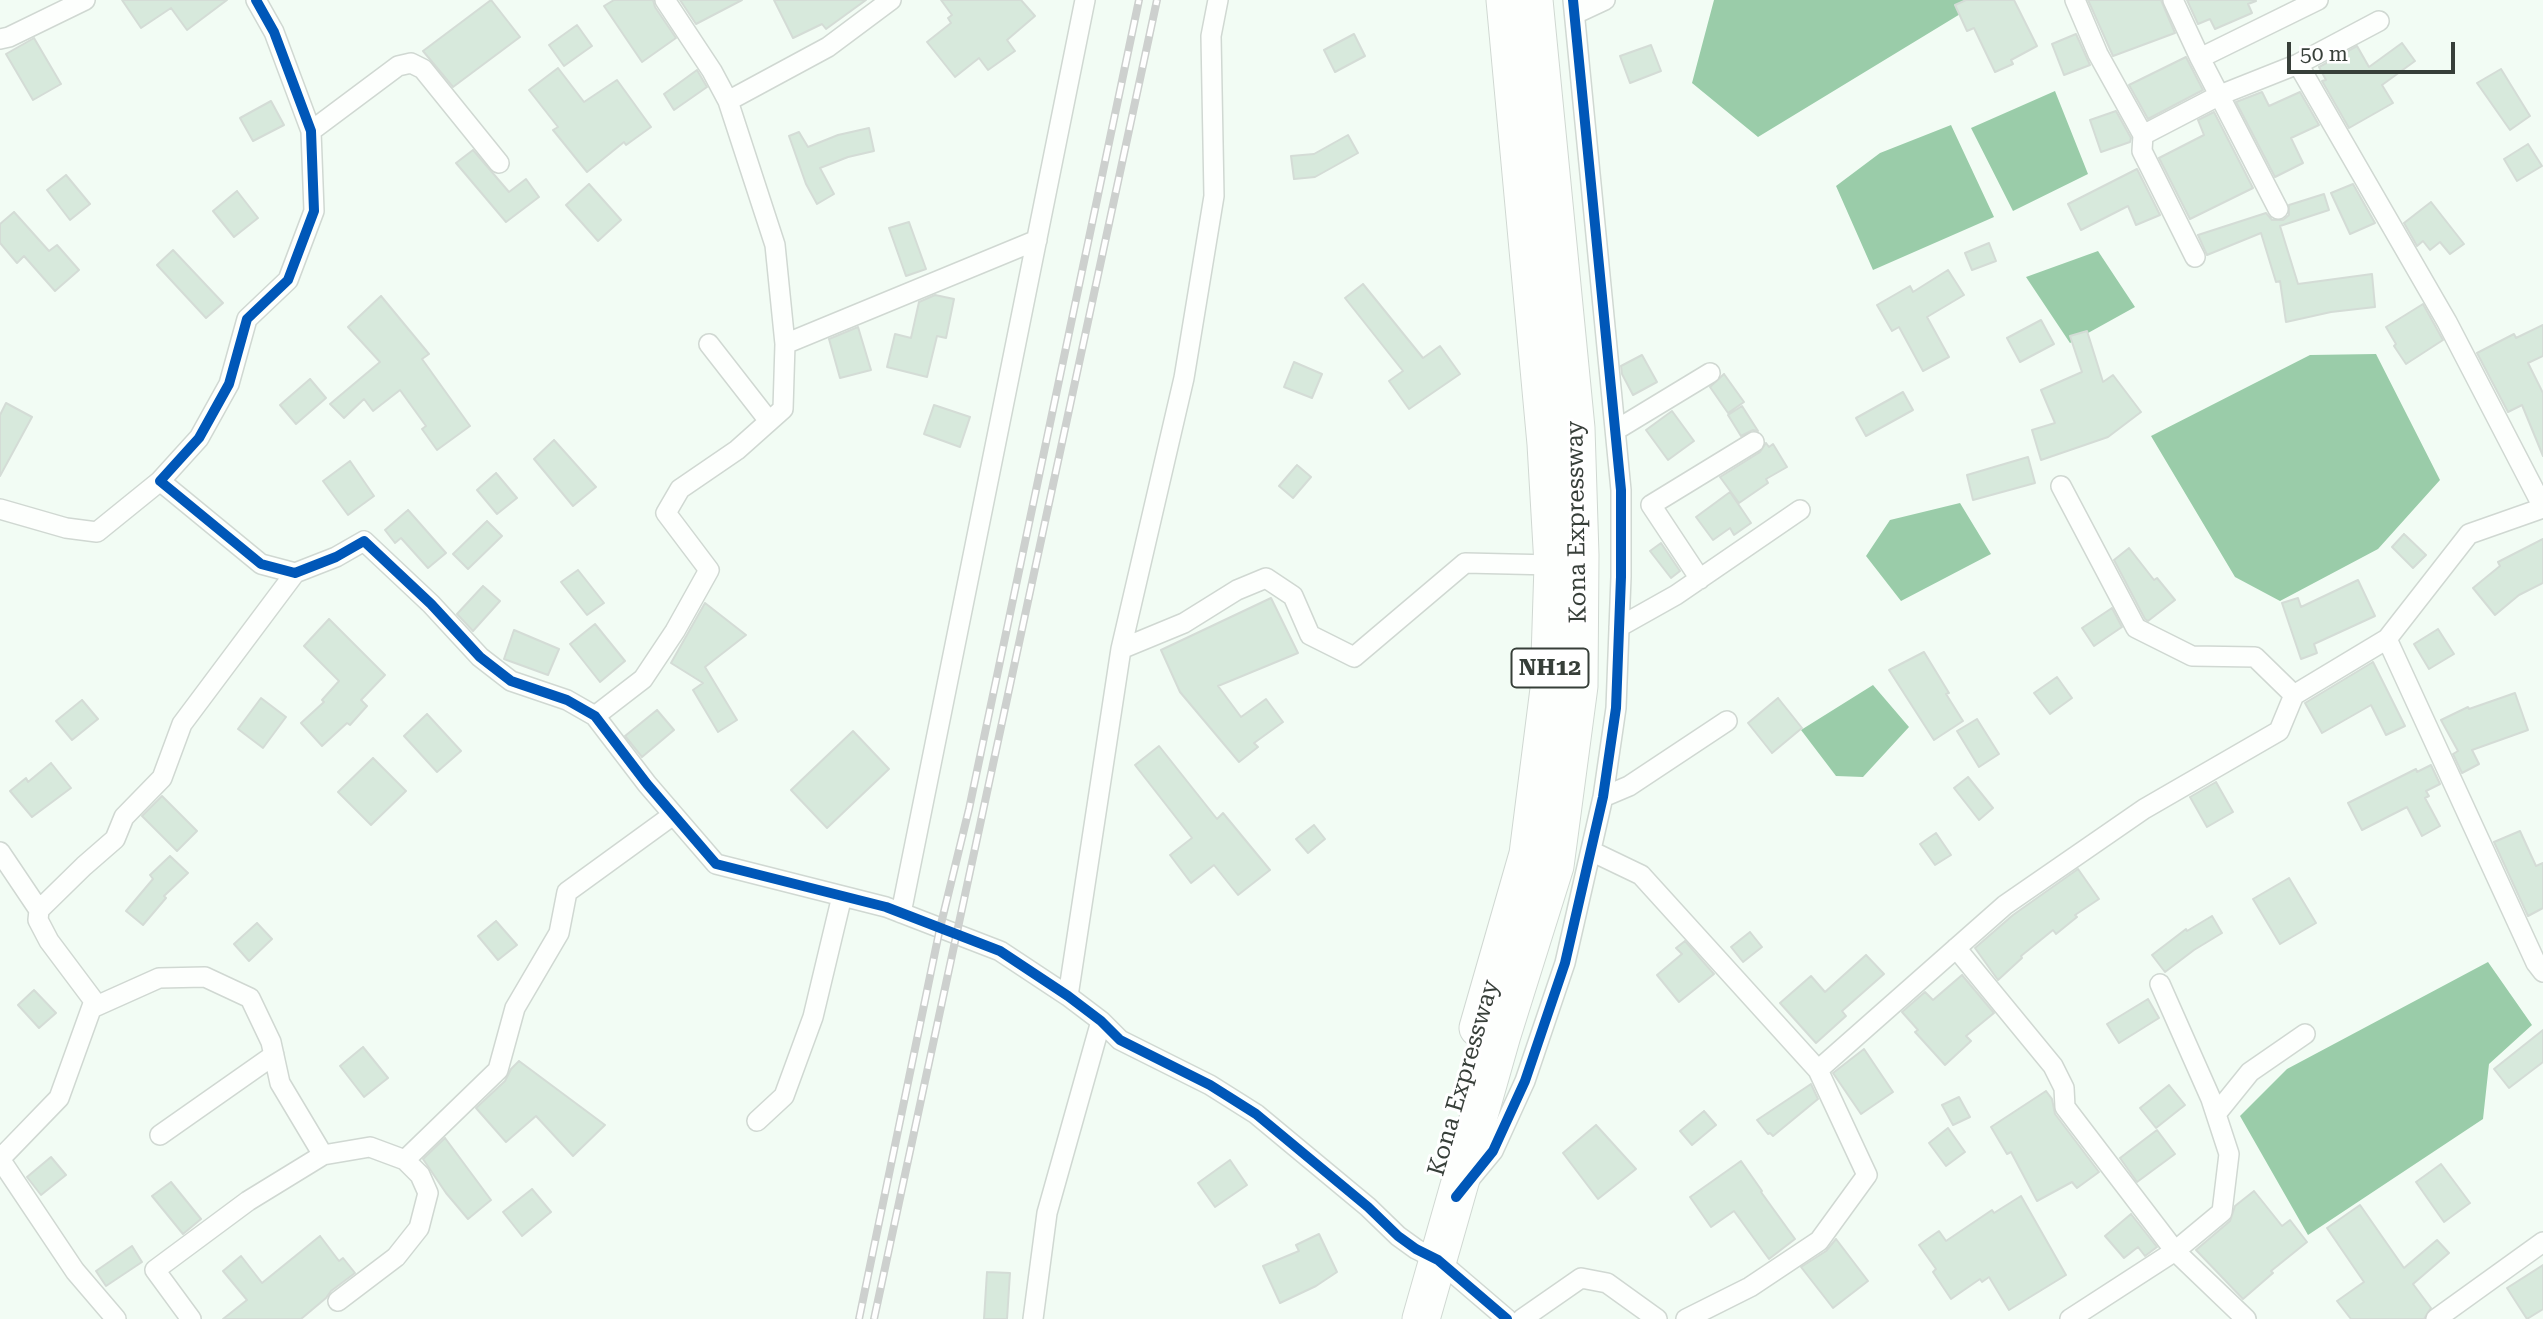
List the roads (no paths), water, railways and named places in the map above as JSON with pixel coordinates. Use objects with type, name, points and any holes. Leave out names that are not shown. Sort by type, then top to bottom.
[{"type":"highway","name":"Kona Expressway","points":[[1421,1319],[1427,1255],[1528,854],[1549,689],[1553,565],[1546,444],[1505,0]]},
{"type":"highway","name":"Kona Expressway","points":[[1396,1319],[1456,1197],[1502,1035],[1555,866],[1579,686],[1580,555],[1576,428],[1534,0]]},
{"type":"street","points":[[0,39],[85,0]]},
{"type":"street","points":[[0,509],[66,528],[97,532],[160,481],[199,438],[229,384],[247,319],[288,280],[314,211],[311,131],[274,32],[256,0]]},
{"type":"street","points":[[595,716],[643,679],[676,631],[709,570],[666,513],[680,489],[737,450],[783,409],[785,344],[775,245],[728,101],[712,71],[665,0]]},
{"type":"street","points":[[728,101],[828,47],[891,0]]},
{"type":"street","points":[[901,913],[1084,0]]},
{"type":"street","points":[[1068,996],[1121,649],[1184,378],[1214,196],[1211,36],[1217,0]]},
{"type":"street","points":[[1456,1197],[1493,1151],[1525,1081],[1565,963],[1603,797],[1616,708],[1620,489],[1574,7],[1605,0]]},
{"type":"street","points":[[2075,0],[2098,54],[2143,135],[2142,151],[2195,257]]},
{"type":"street","points":[[2173,0],[2278,209]]},
{"type":"street","points":[[2200,58],[2318,0]]},
{"type":"street","points":[[2143,135],[2220,95],[2298,64],[2379,21]]},
{"type":"street","points":[[311,131],[398,66],[411,63],[423,68],[499,163]]},
{"type":"street","points":[[1818,1070],[2006,905],[2144,809],[2279,731],[2294,695],[2387,639],[2469,534],[2543,508],[2447,322],[2298,64]]},
{"type":"street","points":[[785,344],[1037,240]]},
{"type":"street","points":[[709,344],[769,421]]},
{"type":"street","points":[[1616,430],[1710,373]]},
{"type":"street","points":[[1700,579],[1651,505],[1754,442]]},
{"type":"street","points":[[160,481],[261,564],[295,573]]},
{"type":"street","points":[[2061,486],[2136,628],[2192,656],[2255,657],[2294,695]]},
{"type":"street","points":[[1619,627],[1676,595],[1800,510]]},
{"type":"street","points":[[39,910],[116,839],[124,817],[162,778],[183,724],[295,573],[336,557],[364,541],[432,604],[480,657],[511,681],[567,700],[595,716],[673,815],[716,864],[901,913],[1000,951],[1068,996],[1101,1021],[1120,1040],[1210,1085],[1256,1114],[1507,1319]]},
{"type":"street","points":[[1121,649],[1184,623],[1237,590],[1266,578],[1293,596],[1310,635],[1354,657],[1465,563],[1553,565]]},
{"type":"street","points":[[2387,639],[2536,963],[2543,972]]},
{"type":"street","points":[[1603,797],[1629,786],[1727,721]]},
{"type":"street","points":[[405,1160],[498,1070],[515,1009],[559,933],[567,892],[673,815]]},
{"type":"street","points":[[1591,851],[1642,876],[1818,1070],[1867,1175],[1819,1241],[1750,1287],[1686,1319]]},
{"type":"street","points":[[0,852],[39,910],[38,920],[49,940],[94,1002],[59,1098],[0,1160],[75,1271],[117,1319]]},
{"type":"street","points":[[757,1121],[784,1096],[813,1017],[842,896]]},
{"type":"street","points":[[1956,948],[2053,1066],[2064,1088],[2065,1107],[2175,1251],[2246,1319]]},
{"type":"street","points":[[92,1008],[159,978],[205,977],[250,998],[271,1042],[280,1083],[323,1156]]},
{"type":"street","points":[[2070,1319],[2175,1251],[2222,1212],[2230,1154],[2216,1114],[2160,984]]},
{"type":"street","points":[[1033,1319],[1047,1213],[1101,1021]]},
{"type":"street","points":[[2216,1114],[2250,1072],[2305,1034]]},
{"type":"street","points":[[160,1135],[274,1055]]},
{"type":"street","points":[[191,1319],[155,1270],[248,1201],[323,1156],[370,1147],[405,1160],[420,1175],[428,1193],[419,1228],[396,1257],[338,1301]]},
{"type":"street","points":[[2436,1319],[2543,1242]]},
{"type":"street","points":[[1522,1319],[1581,1278],[1607,1283],[1657,1319]]},
{"type":"railway","points":[[859,1319],[1139,0]]},
{"type":"railway","points":[[874,1319],[1157,0]]}]
